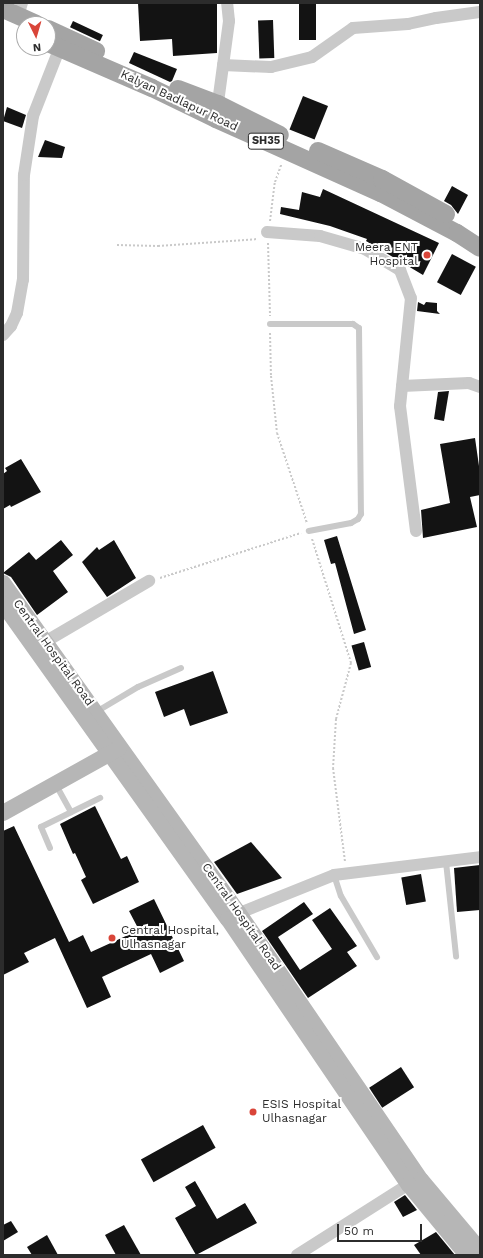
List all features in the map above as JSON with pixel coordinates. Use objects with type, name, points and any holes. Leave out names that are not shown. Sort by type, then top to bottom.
[{"type":"main road","name":"Kalyan Badlapur Road","points":[[56,40],[217,112],[290,139],[382,179],[480,233]]},
{"type":"main road","name":"Kalyan Badlapur Road","points":[[217,112],[285,149],[380,193],[457,233],[480,248]]},
{"type":"street","points":[[217,112],[229,21],[227,3]]},
{"type":"street","points":[[223,65],[271,67],[312,57],[353,28],[408,24],[480,12]]},
{"type":"street","points":[[3,335],[11,326],[17,313],[23,280],[24,175],[32,116],[50,56]]},
{"type":"street","points":[[268,235],[328,238],[365,249],[400,270],[410,298],[400,406],[416,531]]},
{"type":"street","points":[[402,386],[469,383],[480,387]]},
{"type":"street","points":[[40,644],[149,581]]},
{"type":"street","name":"Central Hospital Road","points":[[3,583],[86,718],[115,751],[233,915],[414,1181],[467,1255]]},
{"type":"street","name":"Central Hospital Road","points":[[3,604],[40,644],[96,712],[115,751]]},
{"type":"street","points":[[3,813],[115,751]]},
{"type":"street","points":[[233,915],[334,875],[480,857]]},
{"type":"street","points":[[297,1255],[414,1181]]},
{"type":"street","name":"Central Hospital Road","points":[[414,1181],[480,1250]]},
{"type":"lane","points":[[270,324],[353,324],[359,328],[360,514],[358,519],[351,523],[309,531]]},
{"type":"lane","points":[[96,712],[138,687],[181,668]]},
{"type":"lane","points":[[56,784],[71,812]]},
{"type":"lane","points":[[50,848],[41,828],[100,798]]},
{"type":"lane","points":[[446,862],[456,956]]},
{"type":"lane","points":[[334,875],[341,896],[377,957]]},
{"type":"path","points":[[285,149],[275,182],[273,211],[268,235],[271,376],[278,433],[351,663],[336,719],[333,768],[347,873]]},
{"type":"path","points":[[117,245],[158,246],[268,235]]},
{"type":"path","points":[[149,581],[309,531]]},
{"type":"building","points":[[138,3],[217,3],[217,53],[173,56],[172,39],[140,41]]},
{"type":"building","points":[[299,3],[316,3],[316,40],[299,40]]},
{"type":"building","points":[[273,20],[274,58],[259,59],[258,21]]},
{"type":"building","points":[[73,21],[103,35],[100,41],[70,27]]},
{"type":"building","points":[[134,52],[177,69],[172,81],[170,82],[129,63]]},
{"type":"building","points":[[303,96],[328,106],[315,139],[290,129]]},
{"type":"building","points":[[7,107],[26,115],[22,128],[3,121]]},
{"type":"building","points":[[45,140],[65,147],[62,158],[38,157]]},
{"type":"building","points":[[452,186],[468,195],[458,214],[451,205],[444,201]]},
{"type":"building","points":[[323,189],[439,243],[423,275],[366,241],[367,239],[330,226],[280,214],[281,207],[299,210],[302,192],[320,197]]},
{"type":"building","points":[[452,254],[476,267],[461,295],[437,282]]},
{"type":"building","points":[[418,302],[424,305],[426,302],[437,303],[437,311],[440,314],[417,311]]},
{"type":"building","points":[[449,391],[444,421],[434,419],[438,392]]},
{"type":"building","points":[[475,438],[480,473],[480,495],[470,497],[477,527],[423,538],[421,510],[450,503],[440,444]]},
{"type":"building","points":[[21,459],[41,492],[11,507],[10,505],[3,509],[3,474],[7,471],[5,468]]},
{"type":"building","points":[[337,536],[366,630],[354,634],[335,563],[331,564],[324,540]]},
{"type":"building","points":[[61,540],[73,555],[53,571],[68,592],[37,615],[11,577],[3,573],[29,552],[36,560]]},
{"type":"building","points":[[114,540],[136,578],[107,597],[82,562],[97,547],[99,550]]},
{"type":"building","points":[[364,642],[371,667],[359,671],[352,646]]},
{"type":"building","points":[[213,671],[228,713],[190,726],[184,709],[164,717],[155,692]]},
{"type":"building","points":[[95,806],[121,859],[127,856],[139,882],[93,904],[81,880],[86,877],[75,853],[73,854],[60,824]]},
{"type":"building","points":[[14,826],[69,942],[83,935],[91,952],[139,930],[129,911],[154,899],[184,961],[160,973],[151,954],[102,977],[111,997],[87,1008],[55,938],[24,953],[29,962],[3,975],[3,831]]},
{"type":"building","points":[[251,842],[282,878],[237,894],[214,862]]},
{"type":"building","points":[[480,865],[480,910],[457,912],[454,868]]},
{"type":"building","points":[[421,874],[426,902],[406,905],[401,877]]},
{"type":"building","points":[[304,902],[313,914],[278,937],[300,970],[332,949],[312,920],[330,908],[357,946],[347,952],[357,966],[308,998],[262,931]]},
{"type":"building","points":[[401,1067],[414,1087],[382,1108],[369,1088]]},
{"type":"building","points":[[203,1125],[216,1148],[154,1182],[141,1159]]},
{"type":"building","points":[[195,1181],[217,1219],[245,1203],[257,1223],[196,1255],[175,1218],[196,1206],[185,1187]]},
{"type":"building","points":[[405,1195],[417,1210],[403,1217],[394,1202]]},
{"type":"building","points":[[11,1221],[18,1232],[3,1241],[3,1225]]},
{"type":"building","points":[[124,1225],[141,1255],[116,1255],[105,1235]]},
{"type":"building","points":[[436,1232],[455,1255],[421,1255],[414,1245]]},
{"type":"building","points":[[47,1235],[58,1255],[32,1255],[27,1247]]},
{"type":"place","name":"Meera ENT Hospital","points":[[427,255]]},
{"type":"place","name":"Central Hospital, Ulhasnagar","points":[[112,938]]},
{"type":"place","name":"ESIS Hospital Ulhasnagar","points":[[253,1112]]}]
